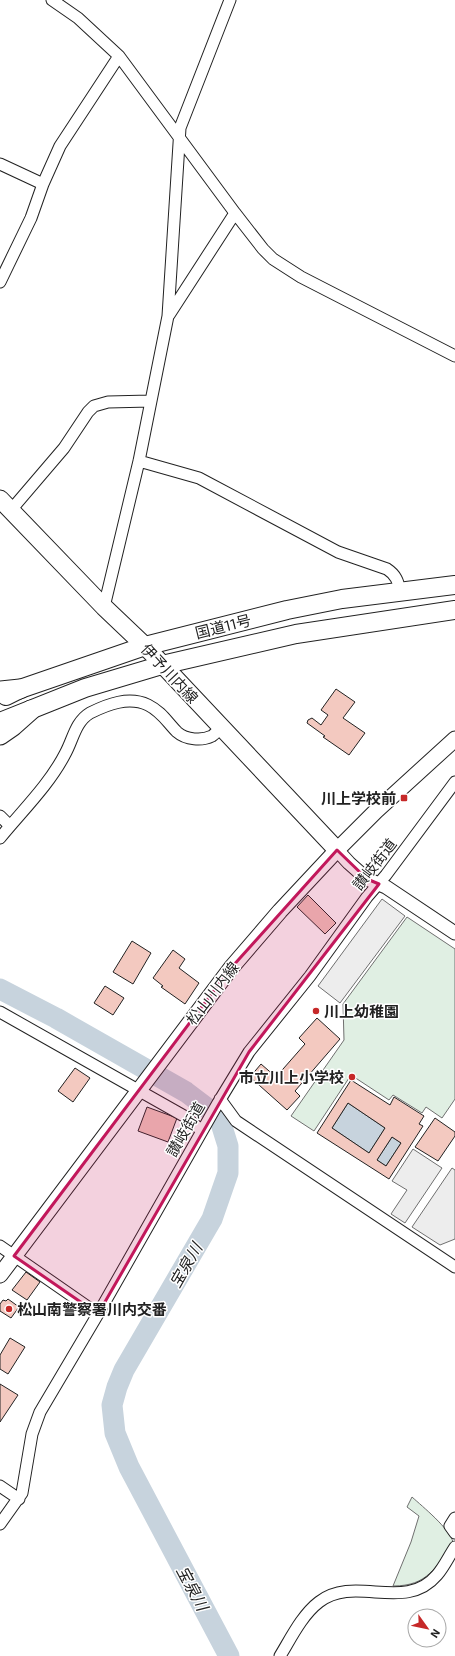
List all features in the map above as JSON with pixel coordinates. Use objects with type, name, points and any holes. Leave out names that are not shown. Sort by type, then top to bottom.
[{"type":"highway","name":"国道11号","points":[[0,699],[20,689],[145,646],[287,610],[342,599],[455,585]]},
{"type":"highway","name":"国道11号","points":[[0,722],[85,688],[162,665],[296,634],[455,610]]},
{"type":"highway","points":[[0,691],[20,689]]},
{"type":"highway","points":[[0,735],[31,710]]},
{"type":"main road","name":"伊予川内線","points":[[5,504],[104,607],[145,646],[337,850]]},
{"type":"main road","name":"松山川内線","points":[[0,1275],[230,968],[280,911],[337,850],[376,811],[455,740]]},
{"type":"street","points":[[52,0],[78,18],[119,56],[263,249],[284,267],[455,356]]},
{"type":"street","points":[[104,607],[139,461],[168,316],[179,136],[183,119],[230,0]]},
{"type":"street","points":[[0,282],[29,224],[43,184],[60,146],[119,56]]},
{"type":"street","points":[[0,164],[43,184]]},
{"type":"street","points":[[168,316],[235,213]]},
{"type":"street","points":[[5,504],[64,448],[88,412],[94,406],[108,402],[150,401]]},
{"type":"street","points":[[139,461],[199,478],[338,552],[387,569],[398,580],[400,591]]},
{"type":"street","points":[[0,838],[58,767],[71,743],[75,729],[81,720],[90,713],[121,701],[132,701],[147,704],[157,710],[179,733],[189,738],[201,739],[212,736],[221,728]]},
{"type":"street","name":"讃岐街道","points":[[0,1524],[22,1493],[32,1434],[40,1412],[98,1314],[202,1128],[249,1052],[310,976],[367,897],[379,884],[455,782]]},
{"type":"street","points":[[0,816],[10,826]]},
{"type":"street","points":[[337,850],[348,863],[367,879],[386,887],[455,932]]},
{"type":"street","points":[[0,1012],[140,1088],[202,1128]]},
{"type":"street","points":[[219,1101],[240,1124],[455,1267]]},
{"type":"street","points":[[0,1246],[98,1314]]},
{"type":"street","points":[[0,1486],[19,1499]]},
{"type":"street","points":[[455,1518],[450,1526],[455,1533]]},
{"type":"street","points":[[280,1656],[310,1610],[331,1594],[352,1590],[395,1594],[409,1592],[420,1588],[437,1575],[455,1547]]},
{"type":"highlighted area","points":[[337,850],[367,879],[379,884],[249,1052],[98,1314],[14,1256],[231,968]]},
{"type":"green space","points":[[407,917],[455,949],[455,1099],[442,1118],[426,1107],[422,1113],[393,1095],[389,1100],[351,1075],[314,1131],[291,1116],[344,1040],[343,1004]]},
{"type":"green space","points":[[412,1497],[441,1524],[451,1536],[453,1542],[436,1567],[423,1579],[415,1583],[393,1586],[411,1542],[419,1516],[407,1507]]},
{"type":"shaded area","points":[[382,899],[405,916],[340,1003],[318,986]]},
{"type":"shaded area","points":[[348,1103],[385,1128],[369,1153],[332,1128]]},
{"type":"shaded area","points":[[392,1137],[401,1143],[386,1166],[377,1160]]},
{"type":"shaded area","points":[[413,1149],[442,1168],[405,1223],[391,1214],[407,1190],[392,1181]]},
{"type":"shaded area","points":[[452,1168],[455,1170],[455,1239],[440,1245],[412,1227]]},
{"type":"building","points":[[336,689],[355,702],[343,718],[365,733],[349,755],[323,737],[325,736],[307,723],[308,720],[312,718],[321,725],[328,715],[321,710]]},
{"type":"building","points":[[308,895],[336,923],[325,934],[297,907]]},
{"type":"building","points":[[132,941],[151,953],[133,984],[113,972]]},
{"type":"building","points":[[173,950],[185,959],[179,968],[199,983],[185,1004],[161,987],[163,986],[153,978]]},
{"type":"building","points":[[105,986],[124,998],[113,1015],[94,1003]]},
{"type":"building","points":[[317,1018],[340,1039],[295,1091],[300,1096],[287,1110],[250,1077],[261,1064],[276,1077],[305,1044],[299,1038]]},
{"type":"building","points":[[75,1068],[90,1078],[73,1102],[58,1091]]},
{"type":"building","points":[[351,1080],[390,1105],[394,1097],[424,1116],[419,1124],[423,1126],[389,1179],[317,1133]],"holes":[[[348,1103],[385,1128],[369,1153],[332,1128]],[[392,1137],[401,1143],[386,1166],[377,1160]]]},
{"type":"building","points":[[147,1107],[177,1118],[168,1142],[138,1131]]},
{"type":"building","points":[[435,1118],[455,1132],[455,1136],[438,1161],[415,1147]]},
{"type":"building","points":[[26,1272],[40,1282],[27,1300],[12,1290]]},
{"type":"building","name":"松山南警察署川内交番","points":[[8,1299],[19,1307],[11,1318],[0,1311],[0,1304],[3,1300],[6,1301]]},
{"type":"building","points":[[10,1338],[25,1347],[8,1374],[0,1369],[0,1355]]},
{"type":"building","points":[[0,1384],[18,1395],[0,1422]]},
{"type":"waterway","name":"宝泉川","points":[[0,989],[56,1018],[186,1092],[219,1117],[228,1146],[228,1173],[212,1219],[124,1370],[112,1405],[115,1433],[129,1467],[229,1656]]},
{"type":"place","name":"川上学校前","points":[[404,798]]},
{"type":"place","name":"川上幼稚園","points":[[316,1011]]},
{"type":"place","name":"市立川上小学校","points":[[352,1077]]},
{"type":"place","name":"松山南警察署川内交番","points":[[9,1309]]}]
